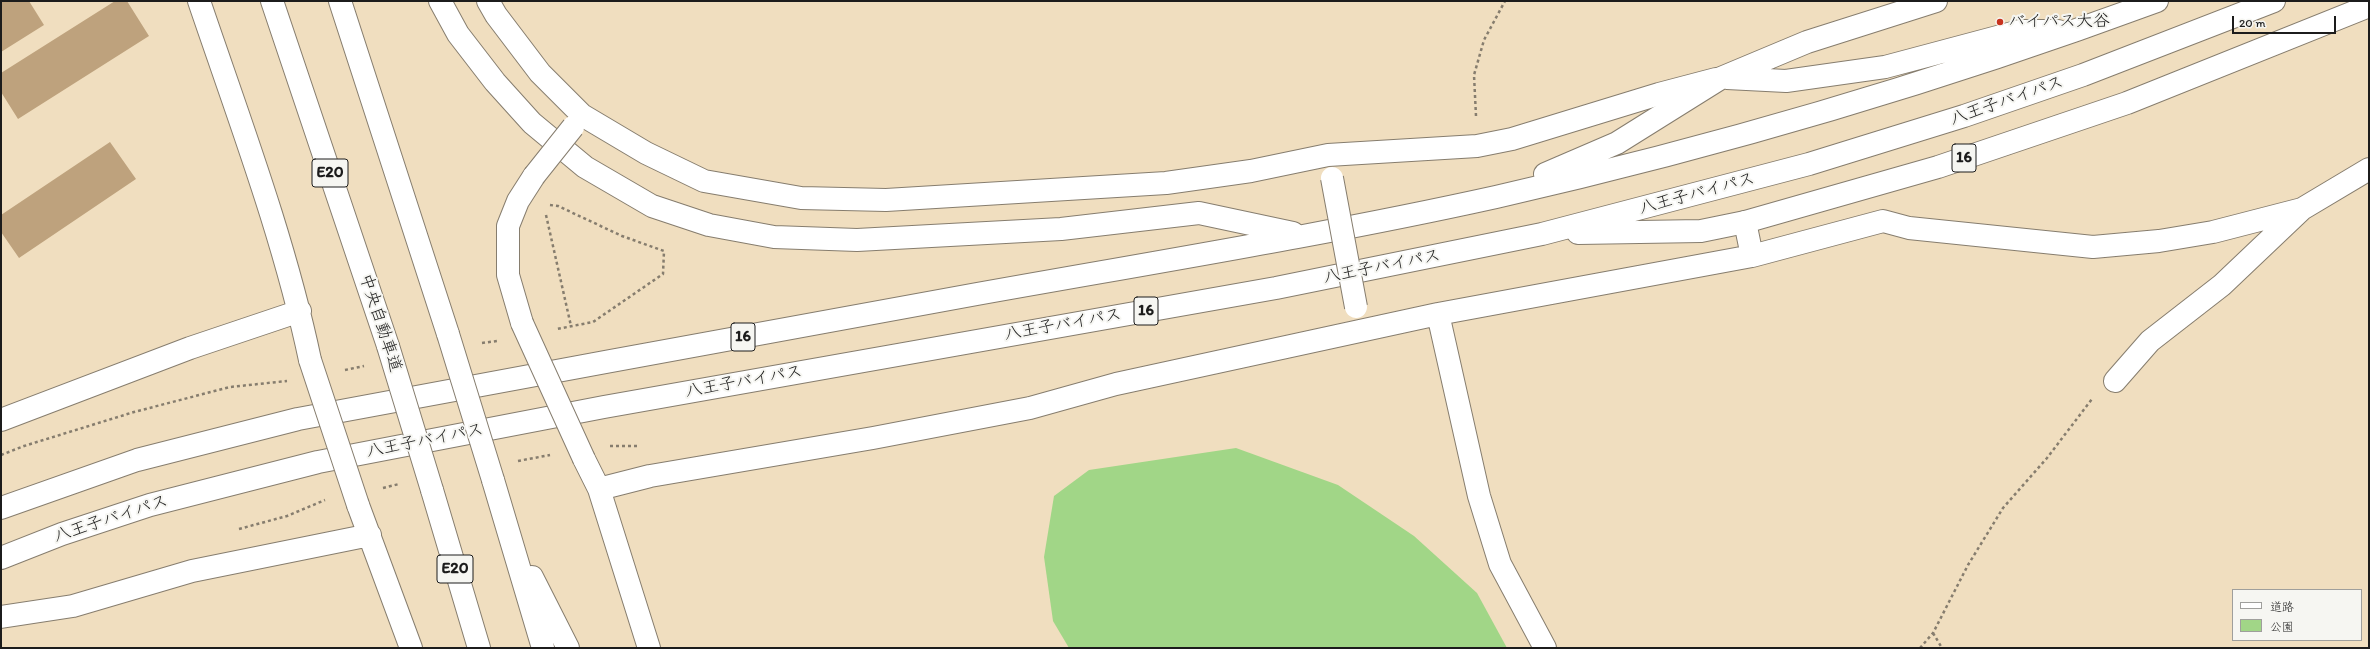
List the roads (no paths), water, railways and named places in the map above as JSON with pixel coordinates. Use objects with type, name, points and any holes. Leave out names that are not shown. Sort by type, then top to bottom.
[{"type":"main road","points":[[199,1],[261,183],[300,311],[310,360],[358,505],[411,648]]},
{"type":"main road","name":"中央自動車道","points":[[272,1],[388,346],[479,648]]},
{"type":"main road","points":[[340,1],[448,334],[543,648]]},
{"type":"main road","points":[[440,1],[458,34],[495,82],[532,123],[556,143],[585,167],[652,206],[709,225],[774,236],[857,240],[1061,229],[1199,213],[1302,235]]},
{"type":"main road","points":[[488,1],[496,15],[577,121],[704,181],[801,198],[886,200],[1166,183],[1252,171],[1328,156],[1477,146],[1512,140],[1659,94],[1721,78],[1807,42],[1936,1]]},
{"type":"main road","name":"16","points":[[1,508],[137,460],[298,419],[1302,235],[1493,197],[1684,151],[1786,124],[1877,97],[2077,31],[2157,1]]},
{"type":"main road","name":"八王子バイパス","points":[[1,558],[62,534],[150,505],[318,462],[604,407],[1276,288],[1542,234],[1810,164],[1964,116],[2083,75],[2274,1]]},
{"type":"main road","name":"16","points":[[1542,234],[1701,232],[1745,222],[1938,167],[2127,103],[2369,6]]},
{"type":"main road","points":[[1493,197],[1617,143],[1721,78],[1786,81],[1885,67],[2020,31],[2077,31]]},
{"type":"main road","points":[[577,121],[534,176],[518,201],[508,226],[508,275],[522,323],[599,489],[649,648]]},
{"type":"main road","points":[[1328,156],[1356,307],[1357,331]]},
{"type":"main road","points":[[2116,381],[2150,341],[2222,285],[2302,209],[2369,169]]},
{"type":"main road","points":[[599,489],[650,476],[873,438],[1030,408],[1116,384],[1357,331],[1438,314],[1752,256],[1883,221],[1909,228],[2093,247],[2159,241],[2213,232],[2302,209]]},
{"type":"main road","points":[[1745,222],[1752,256]]},
{"type":"main road","points":[[1,420],[190,348],[300,311]]},
{"type":"main road","points":[[1438,314],[1478,496],[1500,564],[1545,648]]},
{"type":"main road","points":[[507,527],[568,648]]},
{"type":"main road","points":[[1,617],[73,606],[192,571],[370,535]]},
{"type":"place","name":"バイパス大谷","points":[[2000,22]]}]
